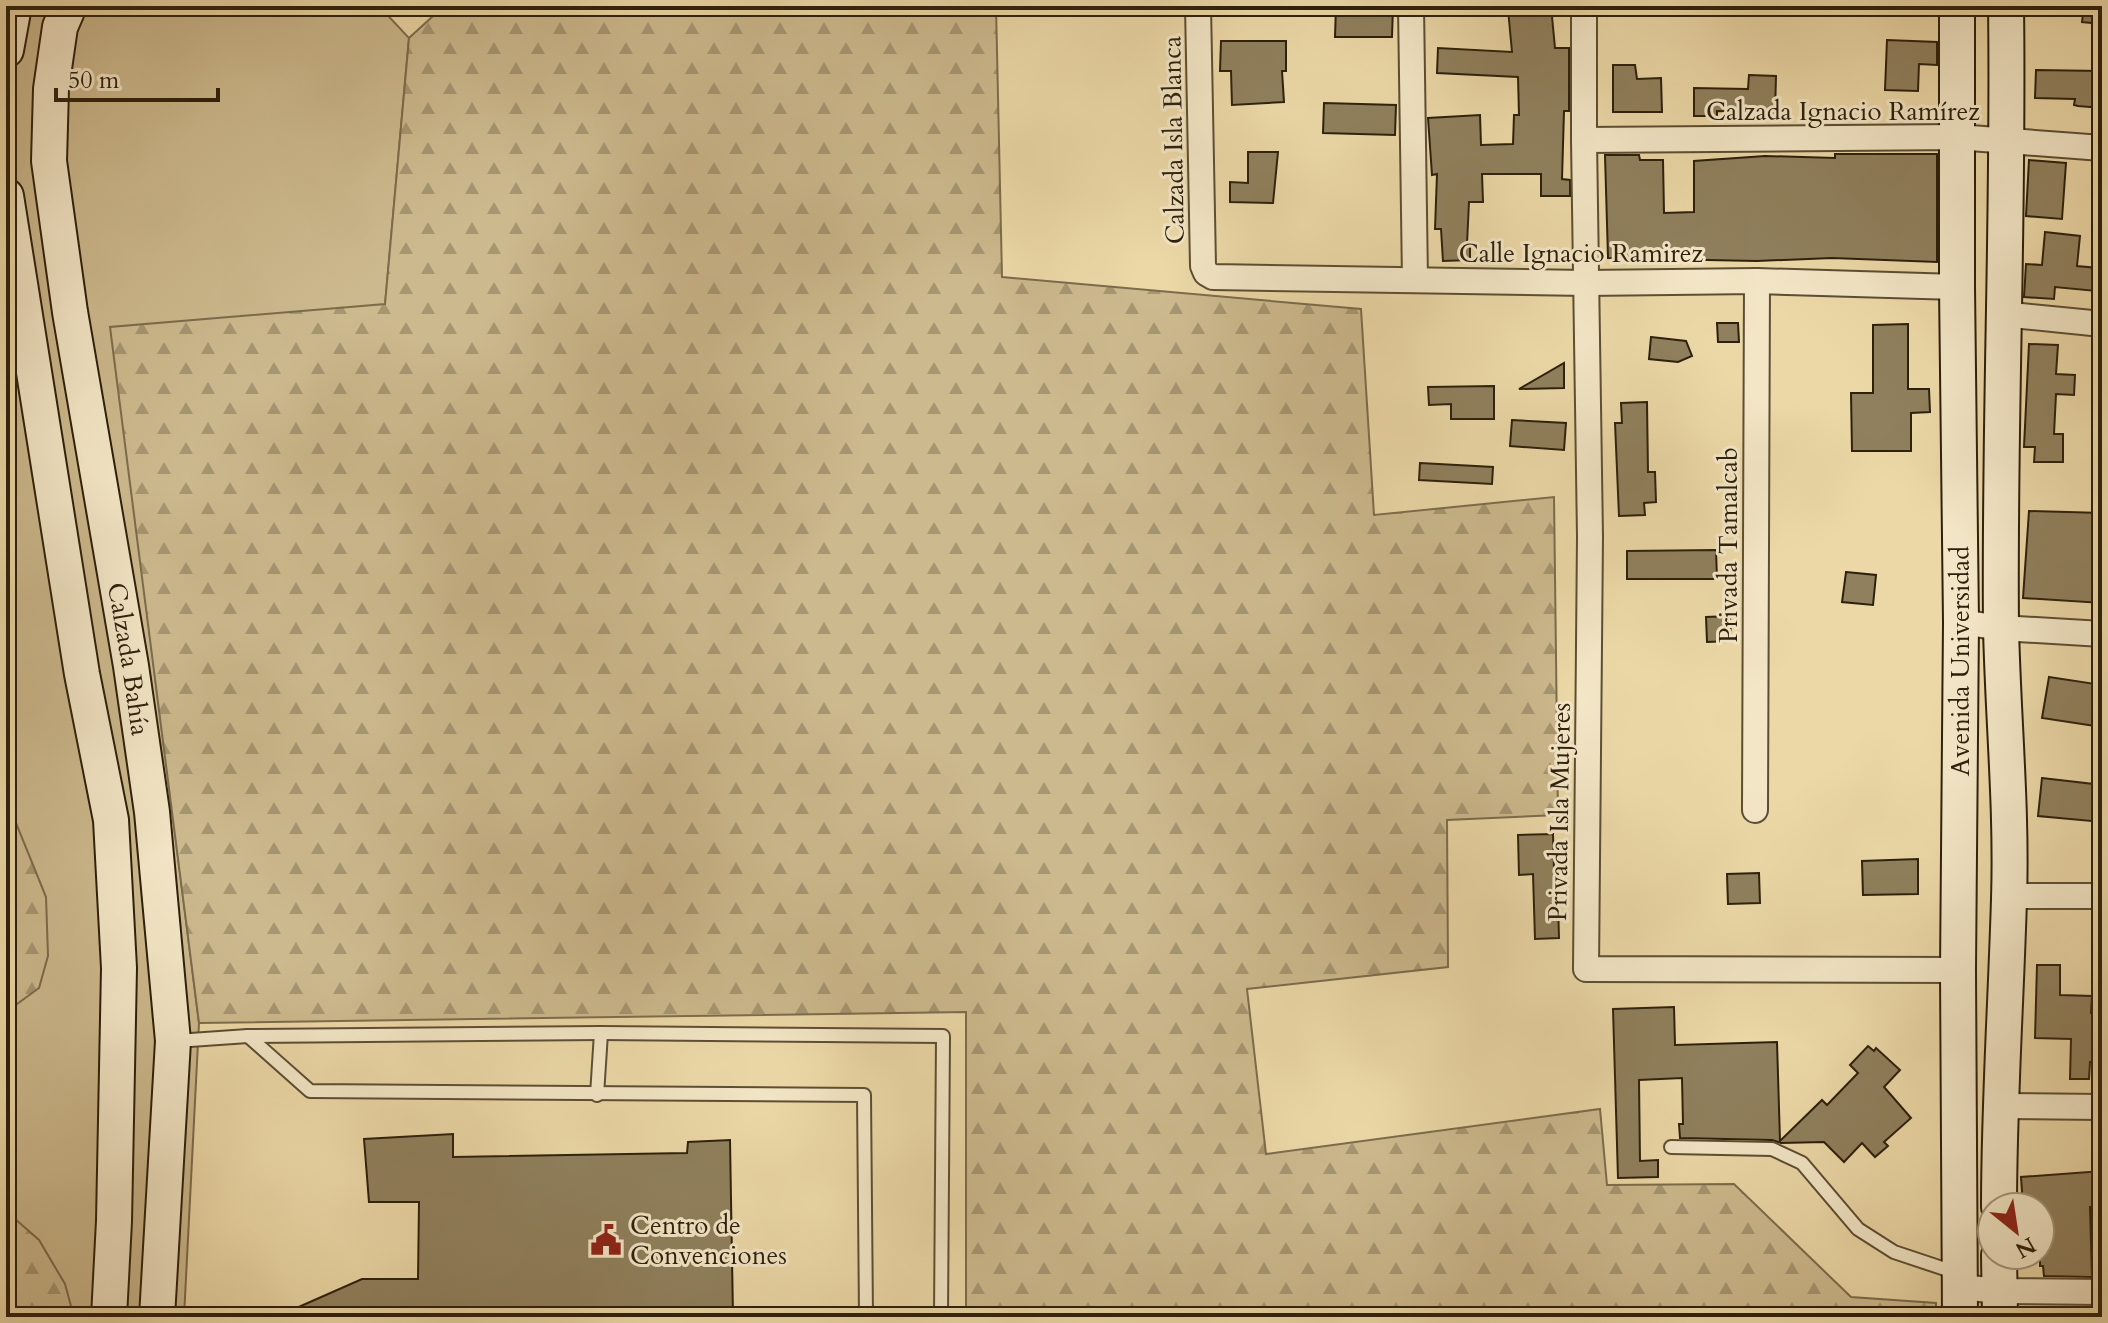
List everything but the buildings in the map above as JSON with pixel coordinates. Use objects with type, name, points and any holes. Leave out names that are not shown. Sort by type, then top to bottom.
[{"type":"main road","points":[[6,50],[14,6]]},
{"type":"main road","name":"Calzada Bahía","points":[[69,6],[60,27],[51,89],[49,161],[70,312],[131,666],[152,812],[173,1041],[157,1317]]},
{"type":"main road","name":"Avenida Universidad","points":[[1957,6],[1961,622],[1958,970],[1960,1293]]},
{"type":"main road","name":"Avenida Universidad","points":[[1999,1191],[1999,1106],[2009,896],[2001,628],[2002,314],[2008,140],[2006,6]]},
{"type":"main road","name":"Calzada Bahía","points":[[6,196],[82,674],[111,820],[119,968],[109,1317]]},
{"type":"main road","points":[[82,674],[131,666]]},
{"type":"main road","points":[[1999,1271],[2000,1304]]},
{"type":"street","name":"Calzada Isla Blanca","points":[[1198,6],[1203,266],[1206,273]]},
{"type":"street","points":[[1411,6],[1415,280]]},
{"type":"street","points":[[1584,6],[1586,283]]},
{"type":"street","name":"Calzada Ignacio Ramírez","points":[[1584,140],[1957,137],[2102,148]]},
{"type":"street","name":"Calle Ignacio Ramirez","points":[[1206,273],[1213,277],[1586,283],[1757,281],[1957,287]]},
{"type":"street","name":"Privada Tamalcab","points":[[1755,810],[1757,281]]},
{"type":"street","name":"Privada Isla Mujeres","points":[[1586,283],[1590,537],[1586,969],[1958,970]]},
{"type":"street","points":[[2002,314],[2102,324]]},
{"type":"street","points":[[1961,622],[2001,628],[2102,634]]},
{"type":"street","points":[[2009,896],[2102,896]]},
{"type":"street","points":[[1999,1106],[2102,1107]]},
{"type":"street","points":[[1960,1293],[2000,1304],[2102,1292]]},
{"type":"lane","points":[[173,1041],[248,1036],[601,1033],[943,1036],[941,1317]]},
{"type":"lane","points":[[597,1095],[601,1033]]},
{"type":"lane","points":[[248,1036],[310,1091],[864,1095],[866,1317]]},
{"type":"lane","points":[[1671,1147],[1772,1149],[1802,1163],[1858,1229],[1960,1293]]},
{"type":"green space","points":[[6,6],[379,6],[409,38],[385,305],[111,328],[199,1023],[184,1317],[6,1317],[6,642],[14,613],[6,561]]},
{"type":"green space","points":[[444,6],[996,6],[1002,277],[1361,309],[1374,515],[1554,497],[1558,815],[1447,820],[1448,967],[1247,989],[1266,1154],[1600,1109],[1607,1185],[1734,1184],[1851,1297],[1936,1303],[1936,1317],[966,1317],[966,1012],[199,1023],[110,327],[385,304],[409,38]]},
{"type":"green space","points":[[6,807],[10,808],[46,897],[48,956],[39,988],[6,1012]]},
{"type":"green space","points":[[6,1211],[39,1240],[65,1284],[74,1317],[6,1317]]},
{"type":"place","name":"Centro de Convenciones","points":[[606,1240]]}]
